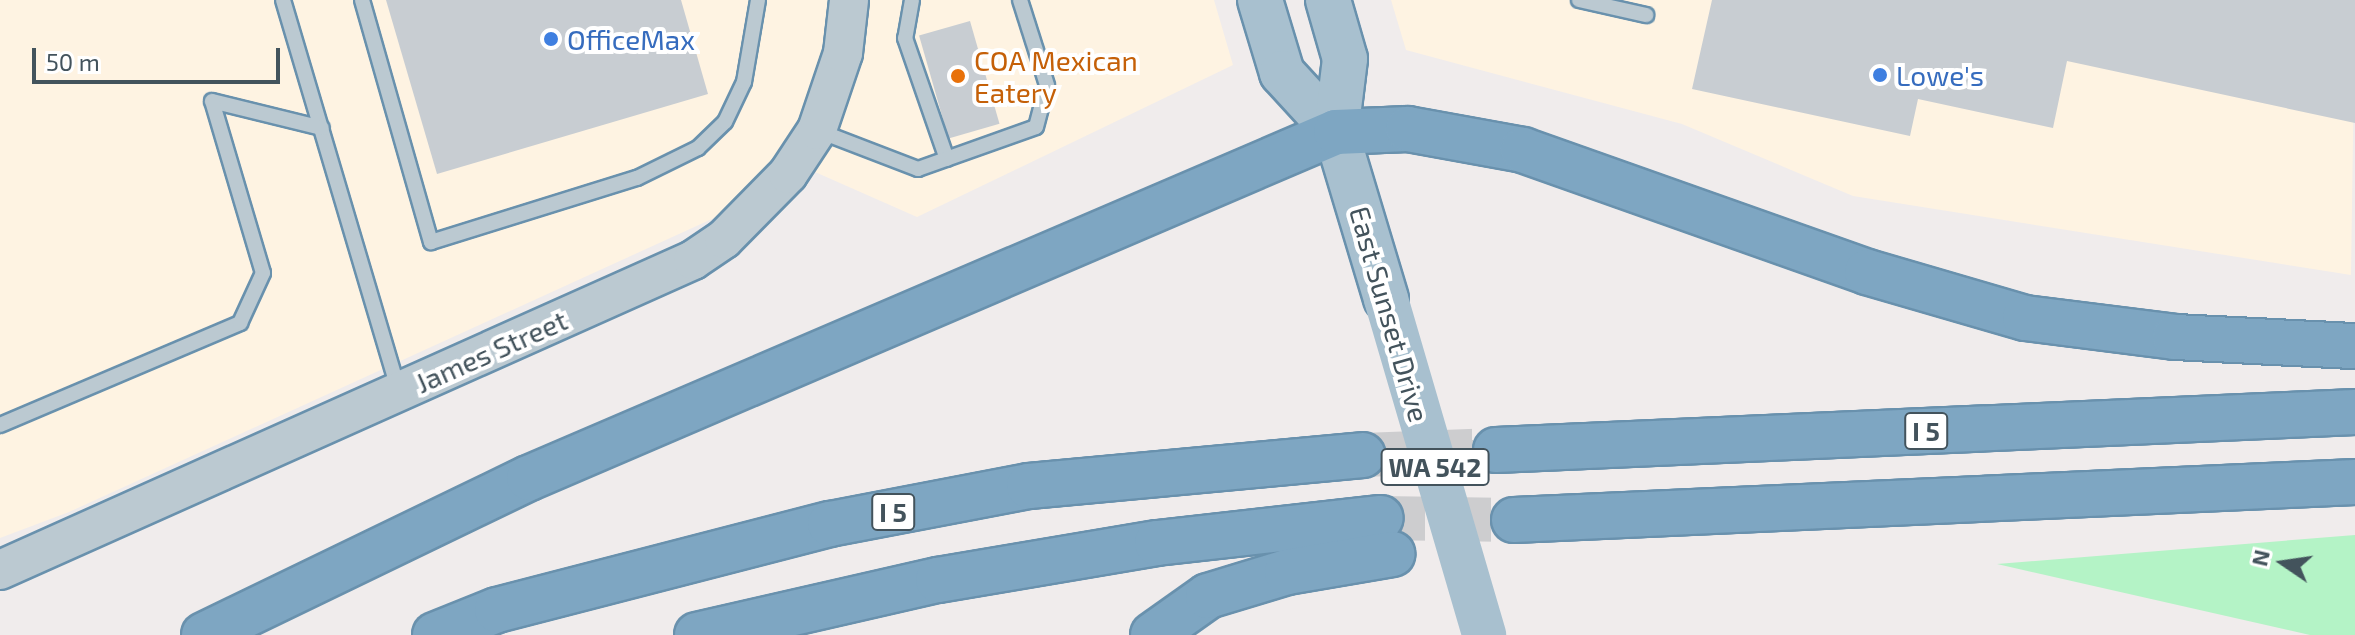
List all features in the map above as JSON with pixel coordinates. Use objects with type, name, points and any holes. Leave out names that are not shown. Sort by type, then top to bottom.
[{"type":"highway","points":[[204,635],[529,478],[1336,132],[1408,129],[1523,150],[1867,272],[2025,318],[2175,337],[2355,346]]},
{"type":"highway","name":"I 5","points":[[1496,450],[2355,412]]},
{"type":"highway","name":"I 5","points":[[435,635],[497,610],[830,524],[1029,486],[1363,455]]},
{"type":"highway","points":[[1514,520],[2355,482]]},
{"type":"highway","points":[[697,635],[953,577],[1157,543],[1387,536],[1208,596],[1153,635]]},
{"type":"main road","name":"East Sunset Drive","points":[[1260,0],[1282,73],[1336,132]]},
{"type":"main road","name":"East Sunset Drive","points":[[1328,0],[1345,59],[1336,132],[1484,635]]},
{"type":"street","name":"James Street","points":[[0,570],[693,260],[757,209],[788,174],[817,130],[843,53],[849,0]]},
{"type":"lane","points":[[283,0],[400,393]]},
{"type":"lane","points":[[362,0],[431,242],[637,178],[698,148],[725,122],[744,82],[758,0]]},
{"type":"lane","points":[[912,0],[905,38],[947,159]]},
{"type":"lane","points":[[817,130],[918,169],[1036,127],[1047,85],[1020,0]]},
{"type":"lane","points":[[1579,0],[1646,15]]},
{"type":"lane","points":[[0,425],[240,323],[263,273],[212,101],[322,128]]},
{"type":"shaded area","points":[[0,0],[1214,0],[1233,65],[917,217],[815,172],[69,512],[0,538]]},
{"type":"shaded area","points":[[1391,0],[2355,0],[2351,275],[1853,196],[1682,124],[1406,50]]},
{"type":"green space","points":[[2355,535],[2355,635],[2310,635],[1997,564]]},
{"type":"building","points":[[386,0],[681,0],[708,94],[437,174]]},
{"type":"building","name":"Lowe's","points":[[1712,0],[2355,0],[2355,123],[2067,61],[2053,128],[1918,99],[1910,136],[1692,89]]},
{"type":"building","points":[[970,21],[999,124],[949,138],[919,36]]},
{"type":"tunnel","points":[[1363,455],[1496,450]]},
{"type":"tunnel","points":[[1381,518],[1514,520]]},
{"type":"place","name":"OfficeMax","points":[[551,39]]},
{"type":"place","name":"Lowe's","points":[[1880,75]]},
{"type":"place","name":"COA Mexican Eatery","points":[[958,76]]}]
